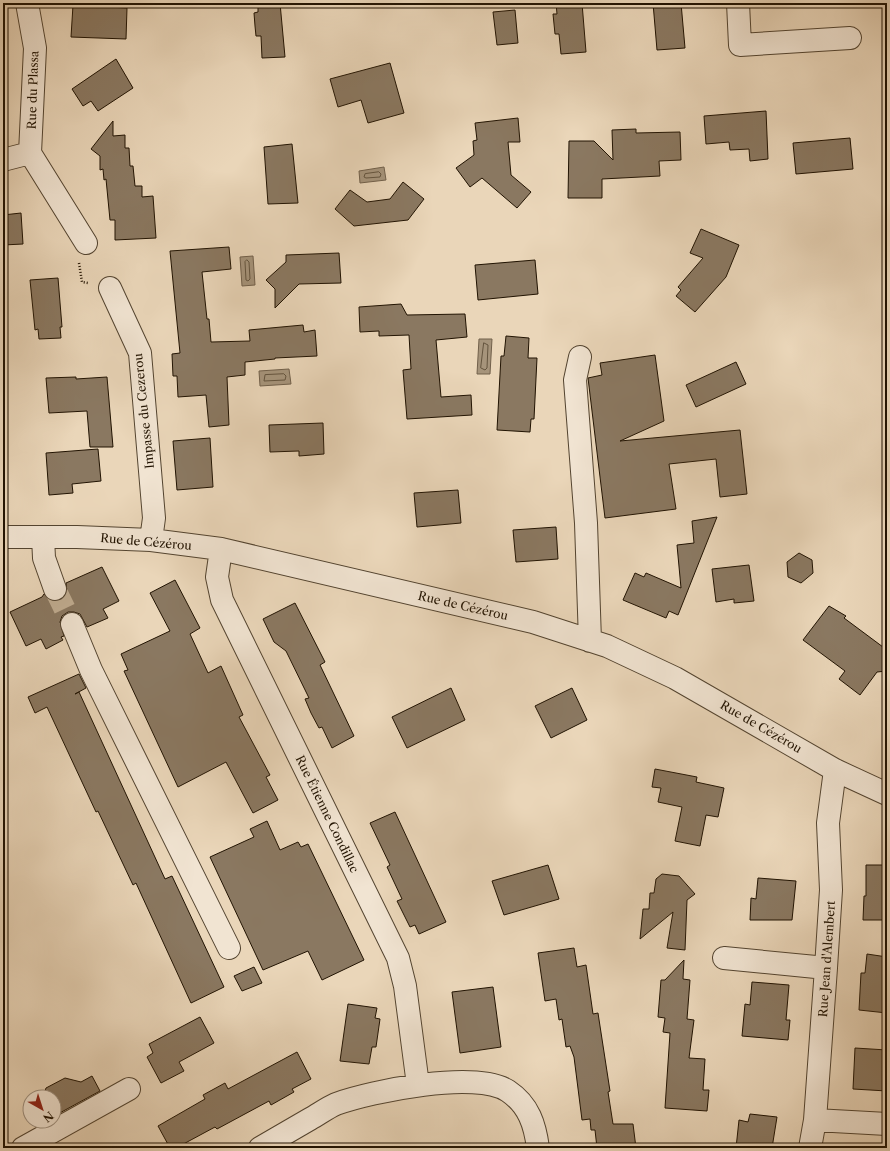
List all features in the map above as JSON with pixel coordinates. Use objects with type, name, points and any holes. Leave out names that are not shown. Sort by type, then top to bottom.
[{"type":"street","name":"Rue du Plassa","points":[[27,3],[35,48],[30,153]]},
{"type":"street","points":[[738,3],[740,46],[850,38]]},
{"type":"street","points":[[3,160],[30,153],[86,243]]},
{"type":"street","name":"Impasse du Cezerou","points":[[110,288],[140,353],[154,518],[151,540]]},
{"type":"street","points":[[580,357],[575,380],[586,523],[590,640]]},
{"type":"street","name":"Rue de Cézérou","points":[[3,537],[151,540],[221,549],[534,622],[607,646],[675,678],[835,770],[887,794]]},
{"type":"street","points":[[43,537],[44,558],[54,589]]},
{"type":"street","name":"Rue Étienne Condillac","points":[[221,549],[217,577],[222,600],[398,958],[405,986],[418,1085]]},
{"type":"street","points":[[72,624],[91,670],[229,948]]},
{"type":"street","name":"Rue Jean d'Alembert","points":[[810,1148],[815,1120],[826,968],[831,890],[828,823],[835,770]]},
{"type":"street","points":[[724,958],[826,968]]},
{"type":"street","points":[[260,1148],[335,1105],[368,1094],[418,1085],[476,1082],[494,1084],[508,1091],[529,1113],[536,1128],[538,1148]]},
{"type":"street","points":[[23,1148],[130,1089]]},
{"type":"street","points":[[815,1120],[887,1124]]},
{"type":"path","points":[[86,243],[76,257],[81,267],[82,282],[110,288]]},
{"type":"water","points":[[384,167],[386,180],[360,183],[359,171]]},
{"type":"water","points":[[253,256],[255,285],[242,286],[240,257]]},
{"type":"water","points":[[479,339],[492,339],[490,374],[477,374]]},
{"type":"water","points":[[289,369],[291,384],[260,386],[259,371]]},
{"type":"building","points":[[258,3],[280,3],[285,57],[262,58],[261,36],[256,36],[254,13],[258,12]]},
{"type":"building","points":[[556,3],[582,3],[586,52],[561,54],[559,34],[555,34],[553,14],[557,14]]},
{"type":"building","points":[[653,3],[681,3],[685,48],[657,50]]},
{"type":"building","points":[[73,5],[127,8],[126,39],[71,37]]},
{"type":"building","points":[[515,10],[518,43],[497,45],[493,12]]},
{"type":"building","points":[[116,59],[133,88],[98,111],[91,101],[83,106],[72,89]]},
{"type":"building","points":[[390,63],[404,113],[368,123],[361,100],[338,107],[330,79]]},
{"type":"building","points":[[766,111],[768,159],[750,161],[749,149],[730,150],[729,142],[706,144],[704,116]]},
{"type":"building","points":[[518,118],[520,142],[508,142],[511,175],[531,192],[517,208],[482,178],[470,187],[456,168],[474,155],[473,141],[477,140],[475,123]]},
{"type":"building","points":[[113,121],[113,136],[125,135],[125,148],[129,148],[130,166],[133,166],[135,186],[142,186],[142,197],[153,196],[156,238],[115,240],[115,220],[110,220],[106,179],[104,180],[103,169],[100,170],[100,156],[91,149]]},
{"type":"building","points":[[636,129],[636,133],[680,132],[681,160],[659,161],[660,176],[602,179],[602,198],[568,198],[569,141],[594,141],[613,160],[612,130]]},
{"type":"building","points":[[850,138],[853,169],[796,174],[793,143]]},
{"type":"building","points":[[292,144],[298,203],[268,204],[264,147]]},
{"type":"building","points":[[403,182],[424,199],[408,220],[354,226],[335,209],[350,190],[367,202],[390,199]]},
{"type":"building","points":[[21,213],[23,244],[3,245],[3,215]]},
{"type":"building","points":[[701,229],[739,245],[726,277],[695,312],[676,296],[681,290],[678,287],[703,258],[690,253]]},
{"type":"building","points":[[229,247],[231,269],[202,272],[211,342],[250,341],[249,330],[303,325],[304,332],[315,330],[317,356],[275,358],[245,362],[245,375],[227,377],[229,425],[209,427],[206,395],[178,397],[177,376],[173,376],[172,354],[180,353],[170,251]]},
{"type":"building","points":[[339,253],[341,283],[299,284],[275,308],[275,289],[266,280],[286,262],[286,255]]},
{"type":"building","points":[[535,260],[538,294],[478,300],[475,265]]},
{"type":"building","points":[[58,278],[62,327],[60,327],[61,338],[39,339],[38,329],[35,330],[30,280]]},
{"type":"building","points":[[401,304],[407,315],[465,314],[467,337],[436,340],[441,397],[471,395],[472,415],[407,419],[403,370],[411,369],[409,335],[379,336],[379,331],[360,332],[359,307]]},
{"type":"building","points":[[506,336],[529,338],[528,358],[537,358],[534,419],[531,419],[530,432],[497,430],[501,356],[504,356]]},
{"type":"building","points":[[655,355],[664,421],[620,441],[740,430],[747,494],[720,497],[716,459],[669,464],[676,509],[605,518],[588,378],[602,375],[600,363]]},
{"type":"building","points":[[736,362],[746,384],[696,407],[686,385]]},
{"type":"building","points":[[76,377],[76,379],[107,377],[113,447],[90,447],[87,411],[49,413],[46,378]]},
{"type":"building","points":[[323,423],[324,454],[299,456],[299,451],[270,452],[269,425]]},
{"type":"building","points":[[210,438],[213,487],[177,490],[173,441]]},
{"type":"building","points":[[98,449],[101,481],[72,484],[73,493],[49,495],[46,453]]},
{"type":"building","points":[[458,490],[461,523],[417,527],[414,493]]},
{"type":"building","points":[[717,517],[678,615],[669,611],[666,618],[623,600],[635,573],[644,577],[646,573],[681,588],[677,545],[694,543],[692,521]]},
{"type":"building","points":[[556,527],[558,559],[516,562],[513,530]]},
{"type":"building","points":[[799,553],[812,560],[813,573],[801,583],[788,577],[787,562]]},
{"type":"building","points":[[749,565],[754,601],[734,603],[734,599],[716,602],[712,569]]},
{"type":"building","points":[[102,567],[119,601],[103,609],[108,618],[87,627],[80,614],[68,612],[62,616],[60,622],[64,636],[61,637],[63,640],[46,649],[41,639],[26,646],[10,612],[42,597],[44,594],[52,601],[60,601],[67,592],[66,583]]},
{"type":"building","points":[[175,580],[200,628],[190,634],[208,673],[221,666],[243,715],[239,717],[270,775],[266,777],[278,800],[253,813],[226,762],[178,787],[124,671],[128,670],[121,654],[170,631],[150,593]]},
{"type":"building","points":[[295,603],[325,662],[320,665],[354,736],[332,748],[322,727],[319,728],[311,713],[305,699],[309,698],[286,651],[274,642],[263,619]]},
{"type":"building","points":[[829,606],[846,616],[844,618],[887,650],[887,671],[877,672],[860,695],[839,679],[845,671],[803,640]]},
{"type":"building","points":[[79,674],[86,688],[75,694],[79,692],[165,879],[172,876],[224,987],[191,1003],[136,883],[133,885],[98,811],[96,812],[47,707],[35,713],[28,697]]},
{"type":"building","points":[[451,688],[465,720],[407,748],[392,717]]},
{"type":"building","points":[[572,688],[587,720],[551,738],[535,706]]},
{"type":"building","points":[[655,769],[697,777],[696,782],[724,788],[718,817],[706,815],[700,846],[675,841],[682,807],[658,802],[661,788],[652,787]]},
{"type":"building","points":[[395,812],[446,922],[419,934],[415,925],[410,927],[397,901],[402,899],[387,867],[390,865],[370,823]]},
{"type":"building","points":[[267,821],[280,850],[298,842],[301,847],[308,844],[364,960],[322,980],[308,951],[263,970],[210,857],[254,837],[250,829]]},
{"type":"building","points":[[548,865],[559,899],[504,915],[492,881]]},
{"type":"building","points":[[866,865],[887,865],[887,920],[863,920],[864,896],[866,896]]},
{"type":"building","points":[[662,874],[679,876],[695,894],[687,900],[685,950],[667,948],[673,912],[640,939],[643,909],[649,909],[650,893],[654,893],[656,879]]},
{"type":"building","points":[[758,878],[796,881],[792,920],[750,920],[751,898],[756,899]]},
{"type":"building","points":[[574,948],[577,967],[586,965],[593,1014],[598,1013],[610,1091],[608,1092],[613,1124],[633,1124],[636,1148],[597,1148],[595,1130],[591,1130],[590,1119],[582,1120],[574,1057],[570,1046],[566,1047],[562,1019],[559,1020],[556,999],[545,1001],[538,953]]},
{"type":"building","points":[[867,954],[887,957],[887,1013],[859,1010],[861,973],[865,973]]},
{"type":"building","points":[[684,960],[683,979],[690,980],[687,1019],[694,1020],[689,1058],[705,1059],[703,1090],[709,1090],[707,1111],[665,1108],[670,1033],[663,1032],[665,1018],[658,1017],[661,980],[665,980]]},
{"type":"building","points":[[254,967],[262,983],[242,991],[234,976]]},
{"type":"building","points":[[752,982],[789,985],[786,1020],[790,1020],[788,1040],[742,1036],[745,1004],[750,1005]]},
{"type":"building","points":[[493,987],[501,1047],[460,1053],[452,992]]},
{"type":"building","points":[[348,1004],[377,1008],[375,1018],[380,1019],[376,1047],[372,1047],[369,1064],[340,1061]]},
{"type":"building","points":[[200,1017],[214,1043],[179,1062],[184,1071],[161,1083],[147,1057],[153,1053],[149,1044]]},
{"type":"building","points":[[855,1048],[887,1050],[887,1091],[853,1089]]},
{"type":"building","points":[[297,1052],[311,1079],[292,1089],[294,1092],[271,1105],[269,1101],[217,1129],[215,1127],[176,1148],[170,1148],[158,1126],[205,1099],[203,1095],[225,1083],[228,1089]]},
{"type":"building","points":[[92,1076],[100,1091],[62,1112],[62,1089],[46,1089],[65,1078],[81,1082]]},
{"type":"building","points":[[750,1114],[777,1117],[772,1148],[736,1148],[739,1120],[748,1122]]},
{"type":"tunnel","points":[[55,589],[72,624]]}]
